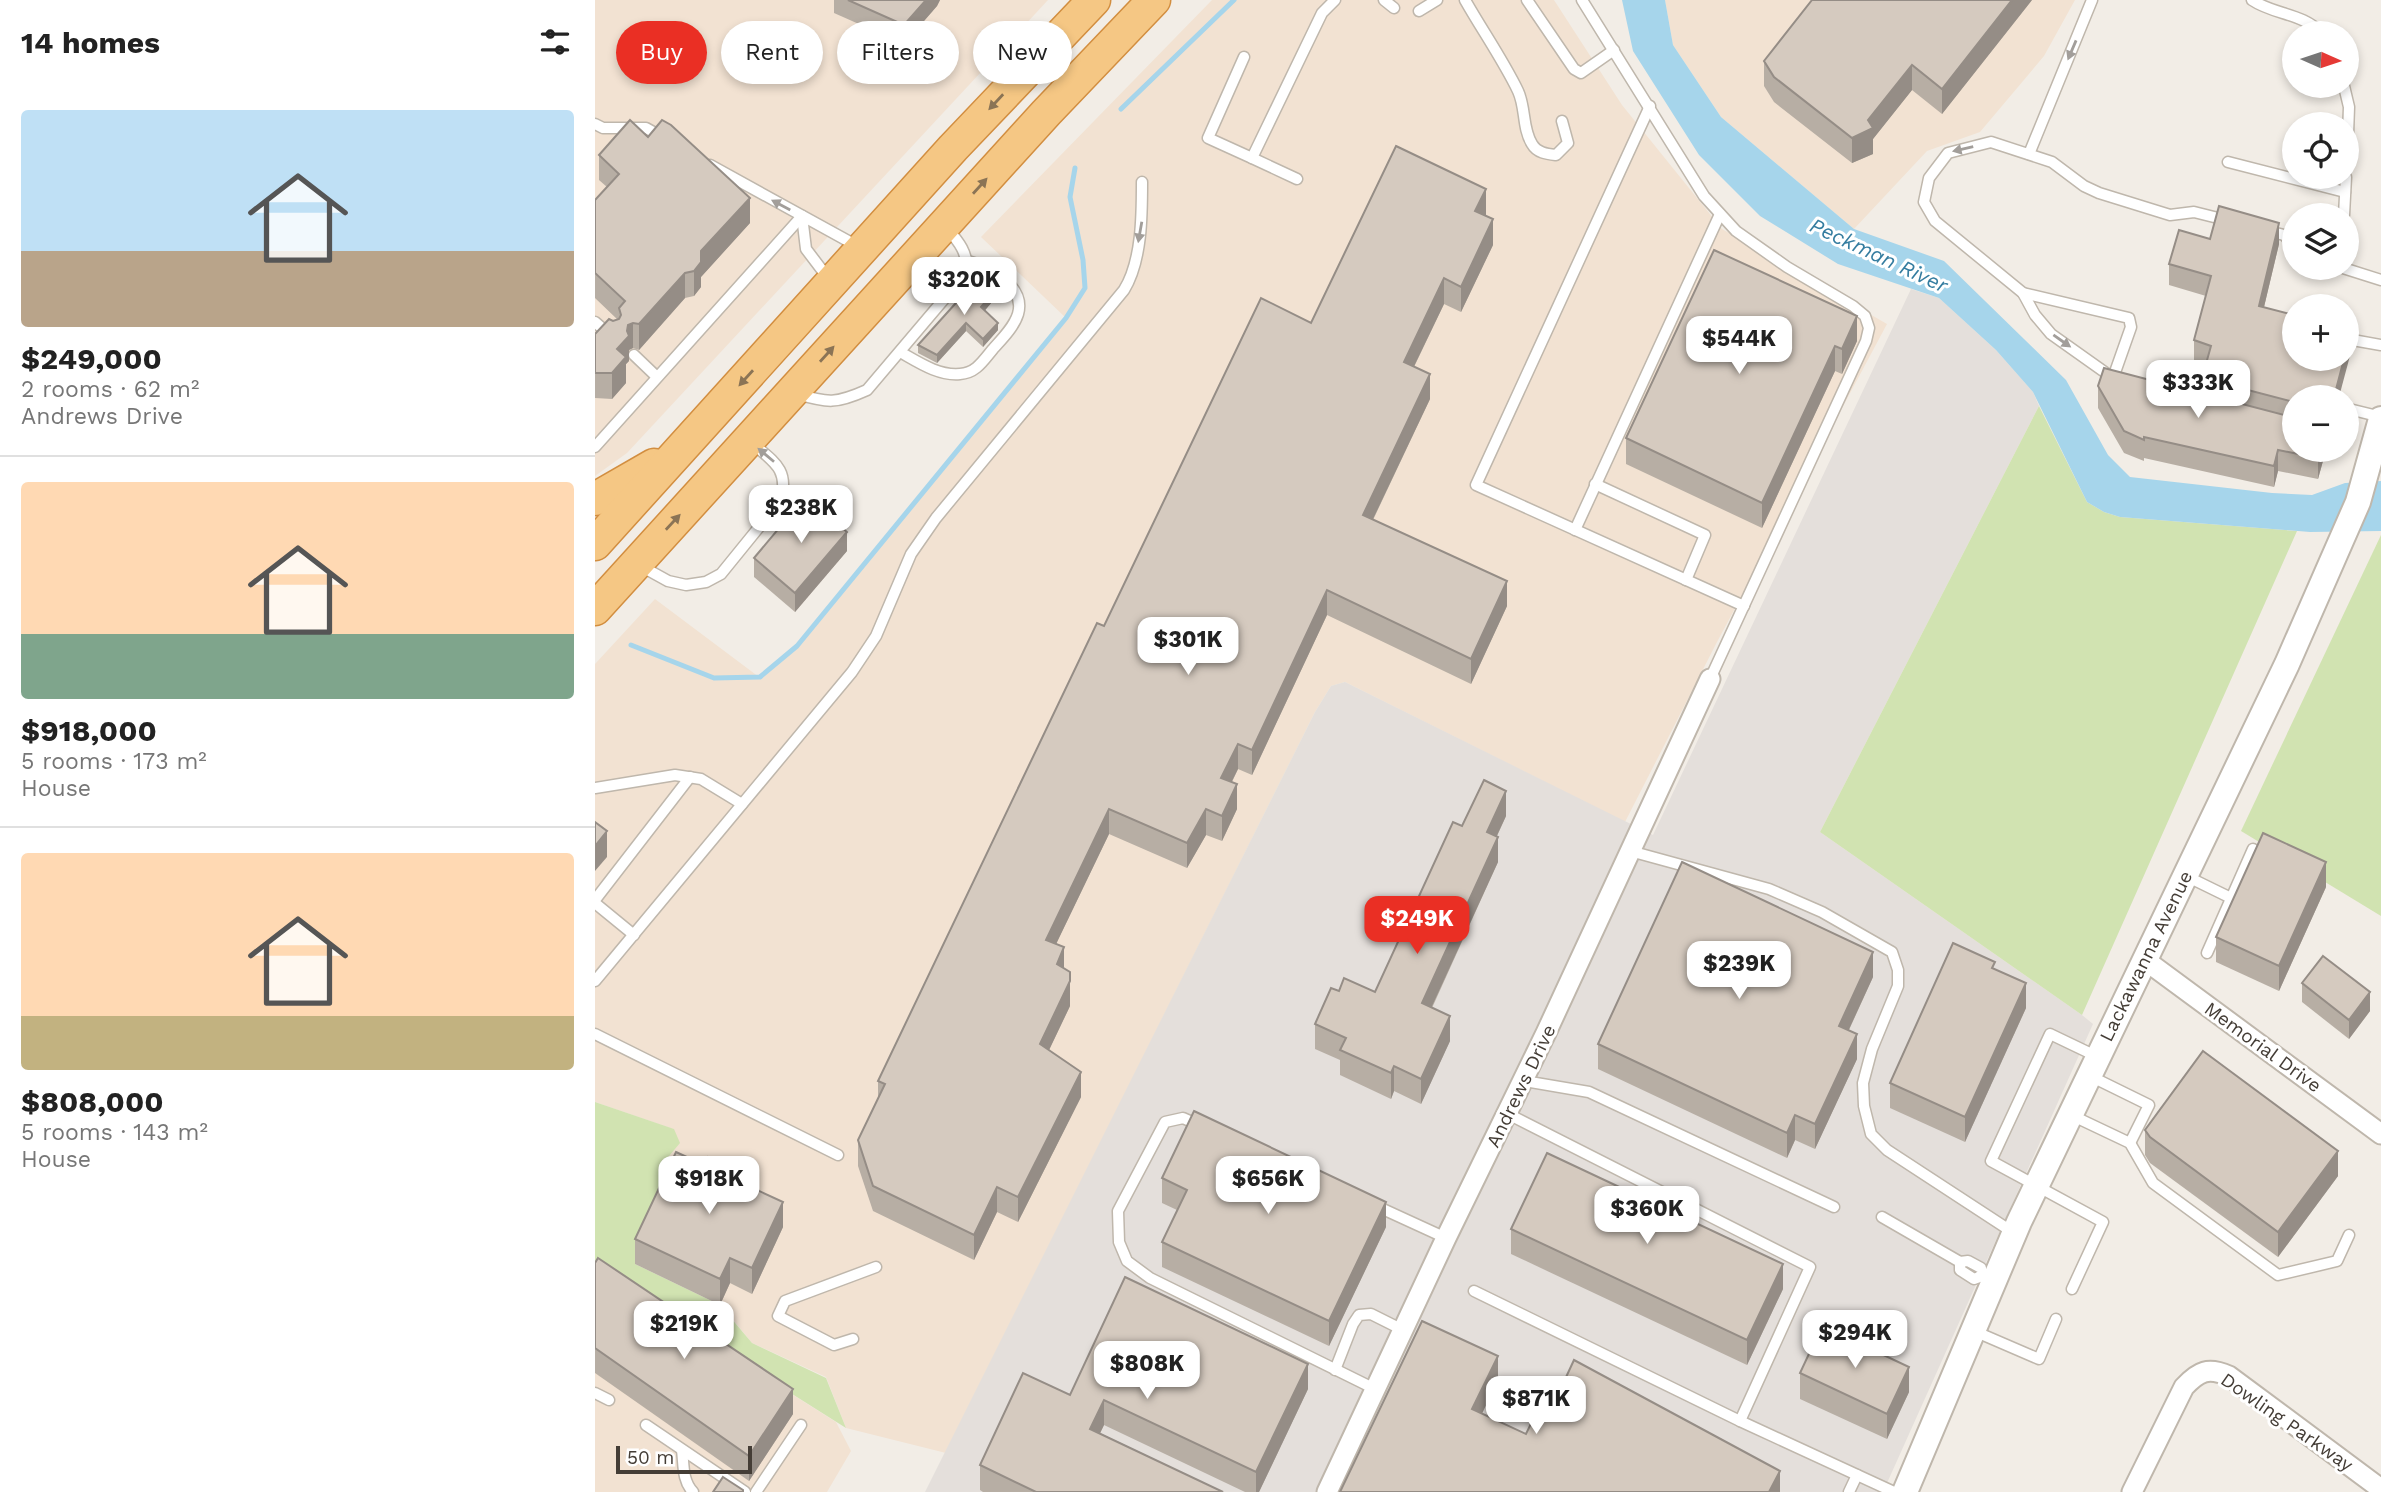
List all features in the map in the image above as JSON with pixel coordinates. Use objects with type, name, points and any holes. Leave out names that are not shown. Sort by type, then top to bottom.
[{"type":"highway","points":[[595,544],[953,148],[1094,0]]},
{"type":"highway","points":[[595,609],[1046,113],[1154,0]]},
{"type":"highway","points":[[595,499],[685,446]]},
{"type":"street","name":"Lackawanna Avenue","points":[[1905,1492],[1973,1330],[1988,1280],[2015,1233],[2287,664],[2358,502],[2381,418]]},
{"type":"street","name":"Andrews Drive","points":[[1327,1492],[1446,1238],[1524,1081],[1710,679]]},
{"type":"street","name":"Memorial Drive","points":[[2145,960],[2381,1135]]},
{"type":"street","name":"Dowling Parkway","points":[[2132,1492],[2184,1387],[2193,1377],[2206,1371],[2217,1371],[2229,1376],[2381,1489]]},
{"type":"lane","points":[[1252,158],[1322,13],[1335,0]]},
{"type":"lane","points":[[1384,0],[1394,8]]},
{"type":"lane","points":[[1419,11],[1437,0]]},
{"type":"lane","points":[[1465,0],[1518,93],[1525,114],[1525,127],[1533,147],[1543,153],[1556,155],[1568,143],[1562,121]]},
{"type":"lane","points":[[1527,0],[1574,69],[1581,73],[1614,50]]},
{"type":"lane","points":[[1582,0],[1704,196],[1735,231],[1787,267],[1853,306],[1865,316],[1869,328],[1866,341],[1710,679]]},
{"type":"lane","points":[[2029,154],[2092,0]]},
{"type":"lane","points":[[2255,2],[2292,14],[2303,21]]},
{"type":"lane","points":[[1244,57],[1208,138],[1297,179]]},
{"type":"lane","points":[[1650,106],[1476,485],[1744,606]]},
{"type":"lane","points":[[595,124],[603,128],[646,128],[670,142]]},
{"type":"lane","points":[[2023,293],[2129,318],[2131,327],[2116,382],[2051,334],[2035,315],[2023,293],[1935,221],[1924,202],[1929,178],[1948,152],[1991,142],[2052,162],[2084,186],[2099,192],[2170,215],[2194,212],[2232,222]]},
{"type":"lane","points":[[2228,162],[2345,192]]},
{"type":"lane","points":[[706,163],[863,249]]},
{"type":"lane","points":[[595,982],[852,672],[876,636],[911,554],[936,518],[1129,282],[1142,218],[1142,182]]},
{"type":"lane","points":[[2345,189],[2345,203]]},
{"type":"lane","points":[[1575,530],[1720,214]]},
{"type":"lane","points":[[802,216],[806,249],[832,282]]},
{"type":"lane","points":[[595,447],[802,216]]},
{"type":"lane","points":[[791,393],[826,402],[850,398],[867,390],[967,272],[968,261],[961,244],[944,225]]},
{"type":"lane","points":[[2258,229],[2282,235]]},
{"type":"lane","points":[[900,352],[945,374],[968,373],[977,368],[1013,326],[1020,305],[1017,294],[992,269],[968,261]]},
{"type":"lane","points":[[2359,273],[2381,279]]},
{"type":"lane","points":[[595,322],[614,339]]},
{"type":"lane","points":[[2359,341],[2381,345]]},
{"type":"lane","points":[[634,355],[657,377]]},
{"type":"lane","points":[[2359,414],[2381,418]]},
{"type":"lane","points":[[636,563],[668,581],[686,585],[706,582],[721,575],[781,500],[784,486],[782,473],[775,463],[748,440]]},
{"type":"lane","points":[[1595,484],[1705,535],[1686,580]]},
{"type":"lane","points":[[595,788],[675,775],[701,779],[742,804]]},
{"type":"lane","points":[[634,935],[595,901],[689,777]]},
{"type":"lane","points":[[2207,953],[2253,849]]},
{"type":"lane","points":[[1630,851],[1769,889],[1822,912],[1892,952],[1898,970],[1898,986],[1872,1049],[1863,1083],[1864,1106],[1871,1134],[1888,1150],[2015,1233]]},
{"type":"lane","points":[[2185,875],[2231,898]]},
{"type":"lane","points":[[595,1034],[838,1156]]},
{"type":"lane","points":[[2072,1289],[2102,1222],[1991,1161],[2050,1034],[2149,1105],[2130,1143]]},
{"type":"lane","points":[[1524,1081],[1590,1092],[1834,1207]]},
{"type":"lane","points":[[1508,1114],[1810,1267],[1740,1421]]},
{"type":"lane","points":[[2071,1114],[2130,1143],[2153,1183],[2278,1275],[2337,1261],[2349,1235]]},
{"type":"lane","points":[[1206,1128],[1183,1118],[1165,1122],[1118,1211],[1119,1242],[1127,1261],[1150,1278],[1375,1389]]},
{"type":"lane","points":[[1359,1198],[1446,1238]]},
{"type":"lane","points":[[1882,1217],[1961,1262],[1960,1270],[1974,1279],[1988,1280]]},
{"type":"lane","points":[[853,1339],[834,1345],[778,1316],[785,1301],[876,1267]]},
{"type":"lane","points":[[1473,1291],[1740,1421],[1894,1492]]},
{"type":"lane","points":[[1335,1370],[1359,1315],[1371,1314],[1403,1330]]},
{"type":"lane","points":[[1973,1330],[2039,1359],[2056,1320]]},
{"type":"lane","points":[[595,1393],[610,1400]]},
{"type":"lane","points":[[646,1425],[745,1492]]},
{"type":"lane","points":[[756,1492],[801,1425]]},
{"type":"lane","points":[[683,1450],[685,1478],[693,1492]]},
{"type":"lane","points":[[1849,1492],[1857,1475]]},
{"type":"shaded area","points":[[595,0],[1048,0],[1028,21],[973,21],[973,81],[627,453],[595,476]]},
{"type":"shaded area","points":[[1212,0],[1554,0],[1622,105],[1722,229],[1887,324],[1717,642],[1625,822],[1345,682],[1331,686],[1315,712],[946,1453],[846,1428],[826,1377],[752,1343],[720,1304],[675,1177],[659,1168],[673,1129],[595,1102],[595,664],[655,599],[759,677],[797,646],[1066,318],[981,237]]},
{"type":"shaded area","points":[[1665,0],[2075,0],[2044,56],[1980,132],[1927,151],[1854,229],[1721,117],[1673,45]]},
{"type":"shaded area","points":[[1911,289],[1939,298],[1996,350],[2033,392],[2039,406],[1820,832],[2093,1024],[1883,1492],[925,1492],[1315,712],[1331,686],[1345,682],[1653,835]]},
{"type":"shaded area","points":[[595,1272],[836,1422],[851,1451],[827,1492],[595,1492]]},
{"type":"green space","points":[[2039,406],[2087,502],[2104,512],[2120,517],[2297,531],[2082,1015],[1820,832]]},
{"type":"green space","points":[[2381,535],[2381,916],[2241,831]]},
{"type":"green space","points":[[595,1102],[674,1129],[680,1143],[659,1168],[676,1177],[635,1264],[720,1305],[752,1343],[826,1378],[846,1428],[595,1272]]},
{"type":"water","name":"Peckman River","points":[[1622,0],[1665,0],[1673,45],[1721,117],[1854,229],[1944,261],[2066,380],[2108,455],[2130,477],[2312,495],[2345,483],[2381,481],[2381,531],[2310,532],[2120,517],[2087,502],[2033,392],[1996,350],[1939,298],[1838,264],[1760,216],[1699,155],[1633,51]]},
{"type":"building","points":[[848,0],[926,0],[908,21],[895,21]]},
{"type":"building","points":[[1812,0],[2012,0],[1942,89],[1912,65],[1868,120],[1873,128],[1852,138],[1774,77],[1764,61]]},
{"type":"building","points":[[630,120],[648,137],[662,120],[671,125],[750,198],[701,251],[701,262],[694,271],[685,273],[639,324],[628,325],[629,336],[617,349],[626,357],[612,373],[595,373],[595,334],[609,319],[619,319],[619,308],[625,301],[595,273],[595,200],[619,174],[599,155]]},
{"type":"building","points":[[1396,146],[1486,189],[1475,211],[1493,219],[1461,287],[1444,278],[1404,362],[1430,374],[1363,515],[1507,581],[1471,659],[1327,590],[1252,750],[1238,744],[1221,778],[1237,784],[1222,816],[1206,809],[1187,843],[1109,809],[1046,940],[1064,947],[1057,964],[1070,972],[1070,981],[1040,1044],[1081,1072],[1018,1197],[997,1187],[974,1235],[873,1186],[858,1140],[885,1084],[878,1081],[1097,623],[1104,626],[1261,298],[1311,323]]},
{"type":"building","points":[[2219,206],[2279,223],[2259,306],[2282,312],[2282,371],[2341,371],[2337,385],[2282,385],[2282,399],[2202,378],[2211,346],[2194,340],[2211,276],[2169,264],[2179,230],[2210,239]]},
{"type":"building","points":[[1714,250],[1857,316],[1842,349],[1835,346],[1762,503],[1626,438]]},
{"type":"building","points":[[983,273],[998,287],[981,307],[998,323],[983,339],[966,323],[937,355],[918,345]]},
{"type":"building","points":[[2104,368],[2282,414],[2282,451],[2278,450],[2274,466],[2144,437],[2144,440],[2124,431],[2098,386]]},
{"type":"building","points":[[806,496],[847,532],[795,593],[754,558]]},
{"type":"building","points":[[1484,780],[1506,791],[1487,832],[1498,837],[1422,1003],[1450,1016],[1421,1079],[1394,1066],[1391,1073],[1340,1050],[1346,1038],[1315,1024],[1331,988],[1339,991],[1344,978],[1375,992],[1453,822],[1462,826]]},
{"type":"building","points":[[595,822],[607,831],[595,846]]},
{"type":"building","points":[[2263,833],[2326,862],[2279,966],[2216,937]]},
{"type":"building","points":[[1682,862],[1873,952],[1839,1026],[1857,1034],[1815,1124],[1795,1115],[1787,1133],[1598,1044]]},
{"type":"building","points":[[1953,943],[1995,962],[1992,968],[2026,983],[1965,1117],[1890,1083]]},
{"type":"building","points":[[2323,956],[2370,992],[2349,1020],[2302,983]]},
{"type":"building","points":[[2203,1051],[2338,1151],[2278,1232],[2150,1137],[2145,1130]]},
{"type":"building","points":[[1194,1111],[1386,1202],[1329,1321],[1162,1242],[1187,1190],[1162,1178]]},
{"type":"building","points":[[676,1152],[704,1165],[708,1157],[758,1181],[757,1190],[783,1202],[752,1268],[730,1258],[720,1279],[635,1239]]},
{"type":"building","points":[[1547,1153],[1783,1264],[1747,1340],[1511,1229]]},
{"type":"building","points":[[598,1258],[793,1389],[749,1456],[595,1348],[595,1263]]},
{"type":"building","points":[[1125,1277],[1308,1364],[1256,1472],[1104,1400],[1090,1429],[1223,1492],[1036,1492],[980,1465],[1023,1373],[1070,1395]]},
{"type":"building","points":[[1422,1321],[1498,1356],[1472,1409],[1526,1434],[1550,1384],[1561,1388],[1574,1360],[1780,1471],[1769,1492],[1340,1492]]},
{"type":"building","points":[[1822,1326],[1909,1367],[1887,1414],[1800,1373]]},
{"type":"building","points":[[723,1477],[743,1490],[743,1492],[713,1492]]},
{"type":"waterway","points":[[1121,109],[1234,0]]},
{"type":"waterway","points":[[631,645],[714,678],[760,677],[797,646],[1066,318],[1085,288],[1083,260],[1070,197],[1075,168]]}]
